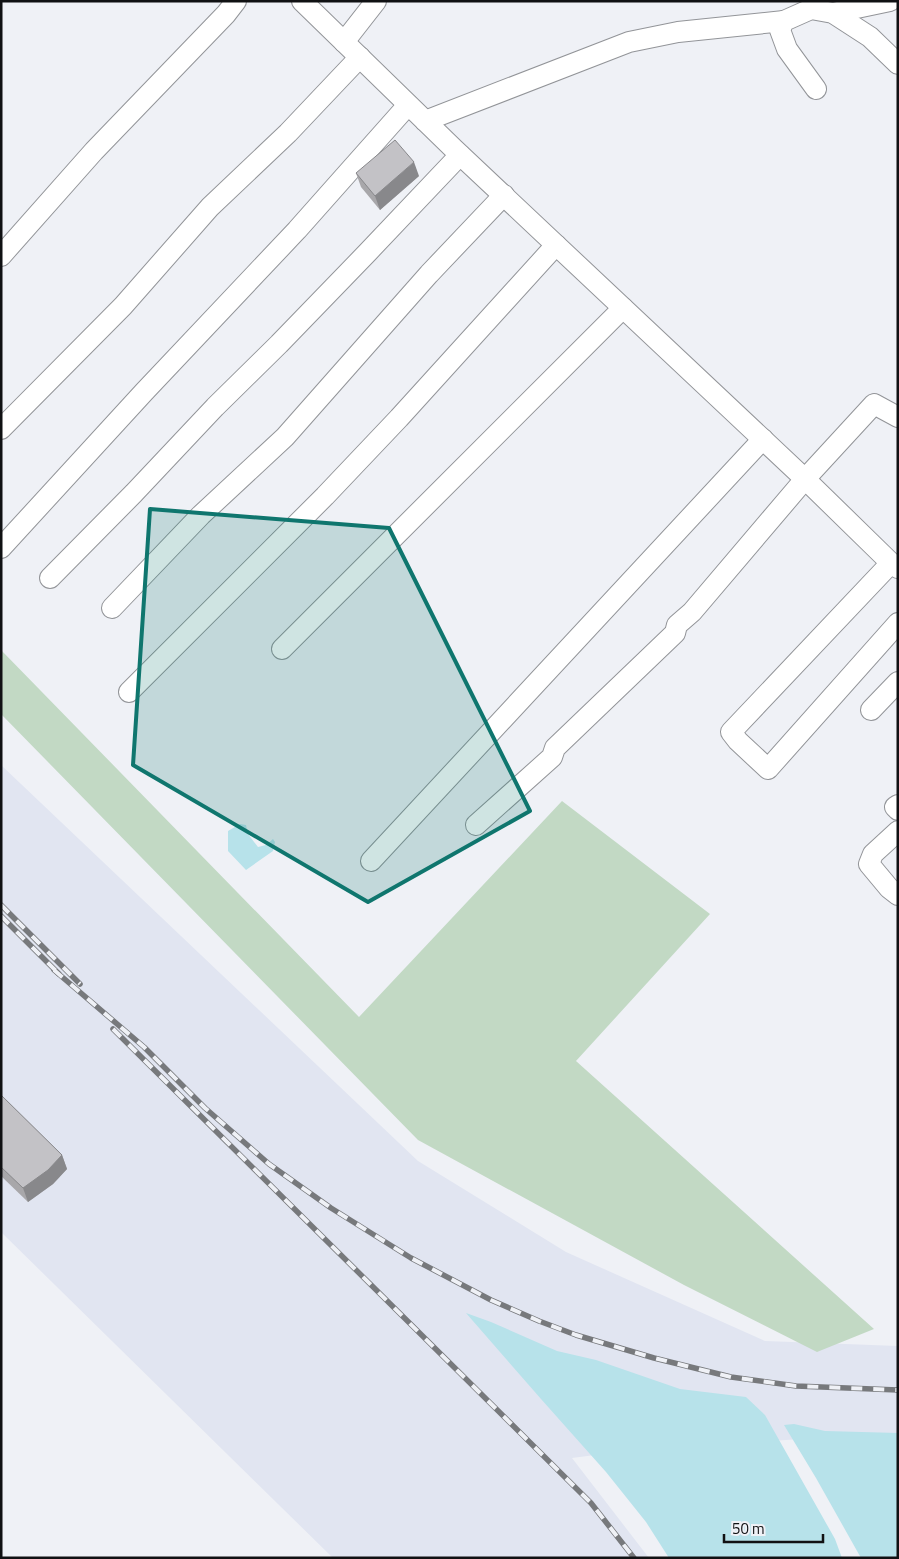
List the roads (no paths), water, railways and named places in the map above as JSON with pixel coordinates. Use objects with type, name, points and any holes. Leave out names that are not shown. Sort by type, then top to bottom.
[{"type":"street","points":[[1,256],[94,151],[226,14],[236,1]]},
{"type":"street","points":[[302,1],[408,105],[805,478],[890,568],[731,732],[738,741],[768,769],[898,623]]},
{"type":"street","points":[[344,42],[376,1]]},
{"type":"street","points":[[833,13],[890,1]]},
{"type":"street","points":[[425,121],[629,42],[678,32],[784,21],[808,5],[833,13],[870,36],[898,64]]},
{"type":"street","points":[[784,21],[780,30],[787,49],[816,89]]},
{"type":"street","points":[[1,429],[123,306],[210,207],[288,134],[360,57]]},
{"type":"street","points":[[1,548],[144,392],[297,230],[408,105]]},
{"type":"street","points":[[50,578],[215,407],[361,260],[460,154]]},
{"type":"street","points":[[112,608],[201,515],[285,436],[429,274],[504,195]]},
{"type":"street","points":[[129,692],[338,482],[399,418],[556,245]]},
{"type":"street","points":[[282,649],[623,308]]},
{"type":"street","points":[[476,825],[552,756],[555,748],[674,633],[677,625],[692,612],[805,478],[874,404],[898,417]]},
{"type":"street","points":[[371,861],[763,439]]},
{"type":"street","points":[[871,710],[898,682]]},
{"type":"street","points":[[898,805],[895,807],[898,810]]},
{"type":"street","points":[[898,832],[873,854],[869,864],[889,888],[898,895]]},
{"type":"water","points":[[240,824],[246,825],[248,834],[258,847],[266,845],[273,839],[275,842],[273,851],[246,870],[228,851],[228,831]]},
{"type":"water","points":[[466,1313],[557,1351],[596,1360],[680,1389],[746,1397],[765,1415],[835,1539],[842,1558],[669,1558],[646,1522],[606,1472]]},
{"type":"water","points":[[794,1424],[825,1431],[898,1433],[898,1558],[861,1558],[784,1425]]},
{"type":"railway","points":[[1,905],[80,984]]},
{"type":"railway","points":[[1,916],[59,974]]},
{"type":"railway","points":[[54,970],[144,1047],[205,1108],[269,1164],[331,1208],[411,1258],[491,1300],[576,1335],[654,1358],[731,1377],[796,1386],[898,1390]]},
{"type":"railway","points":[[113,1029],[591,1503],[634,1558]]}]
